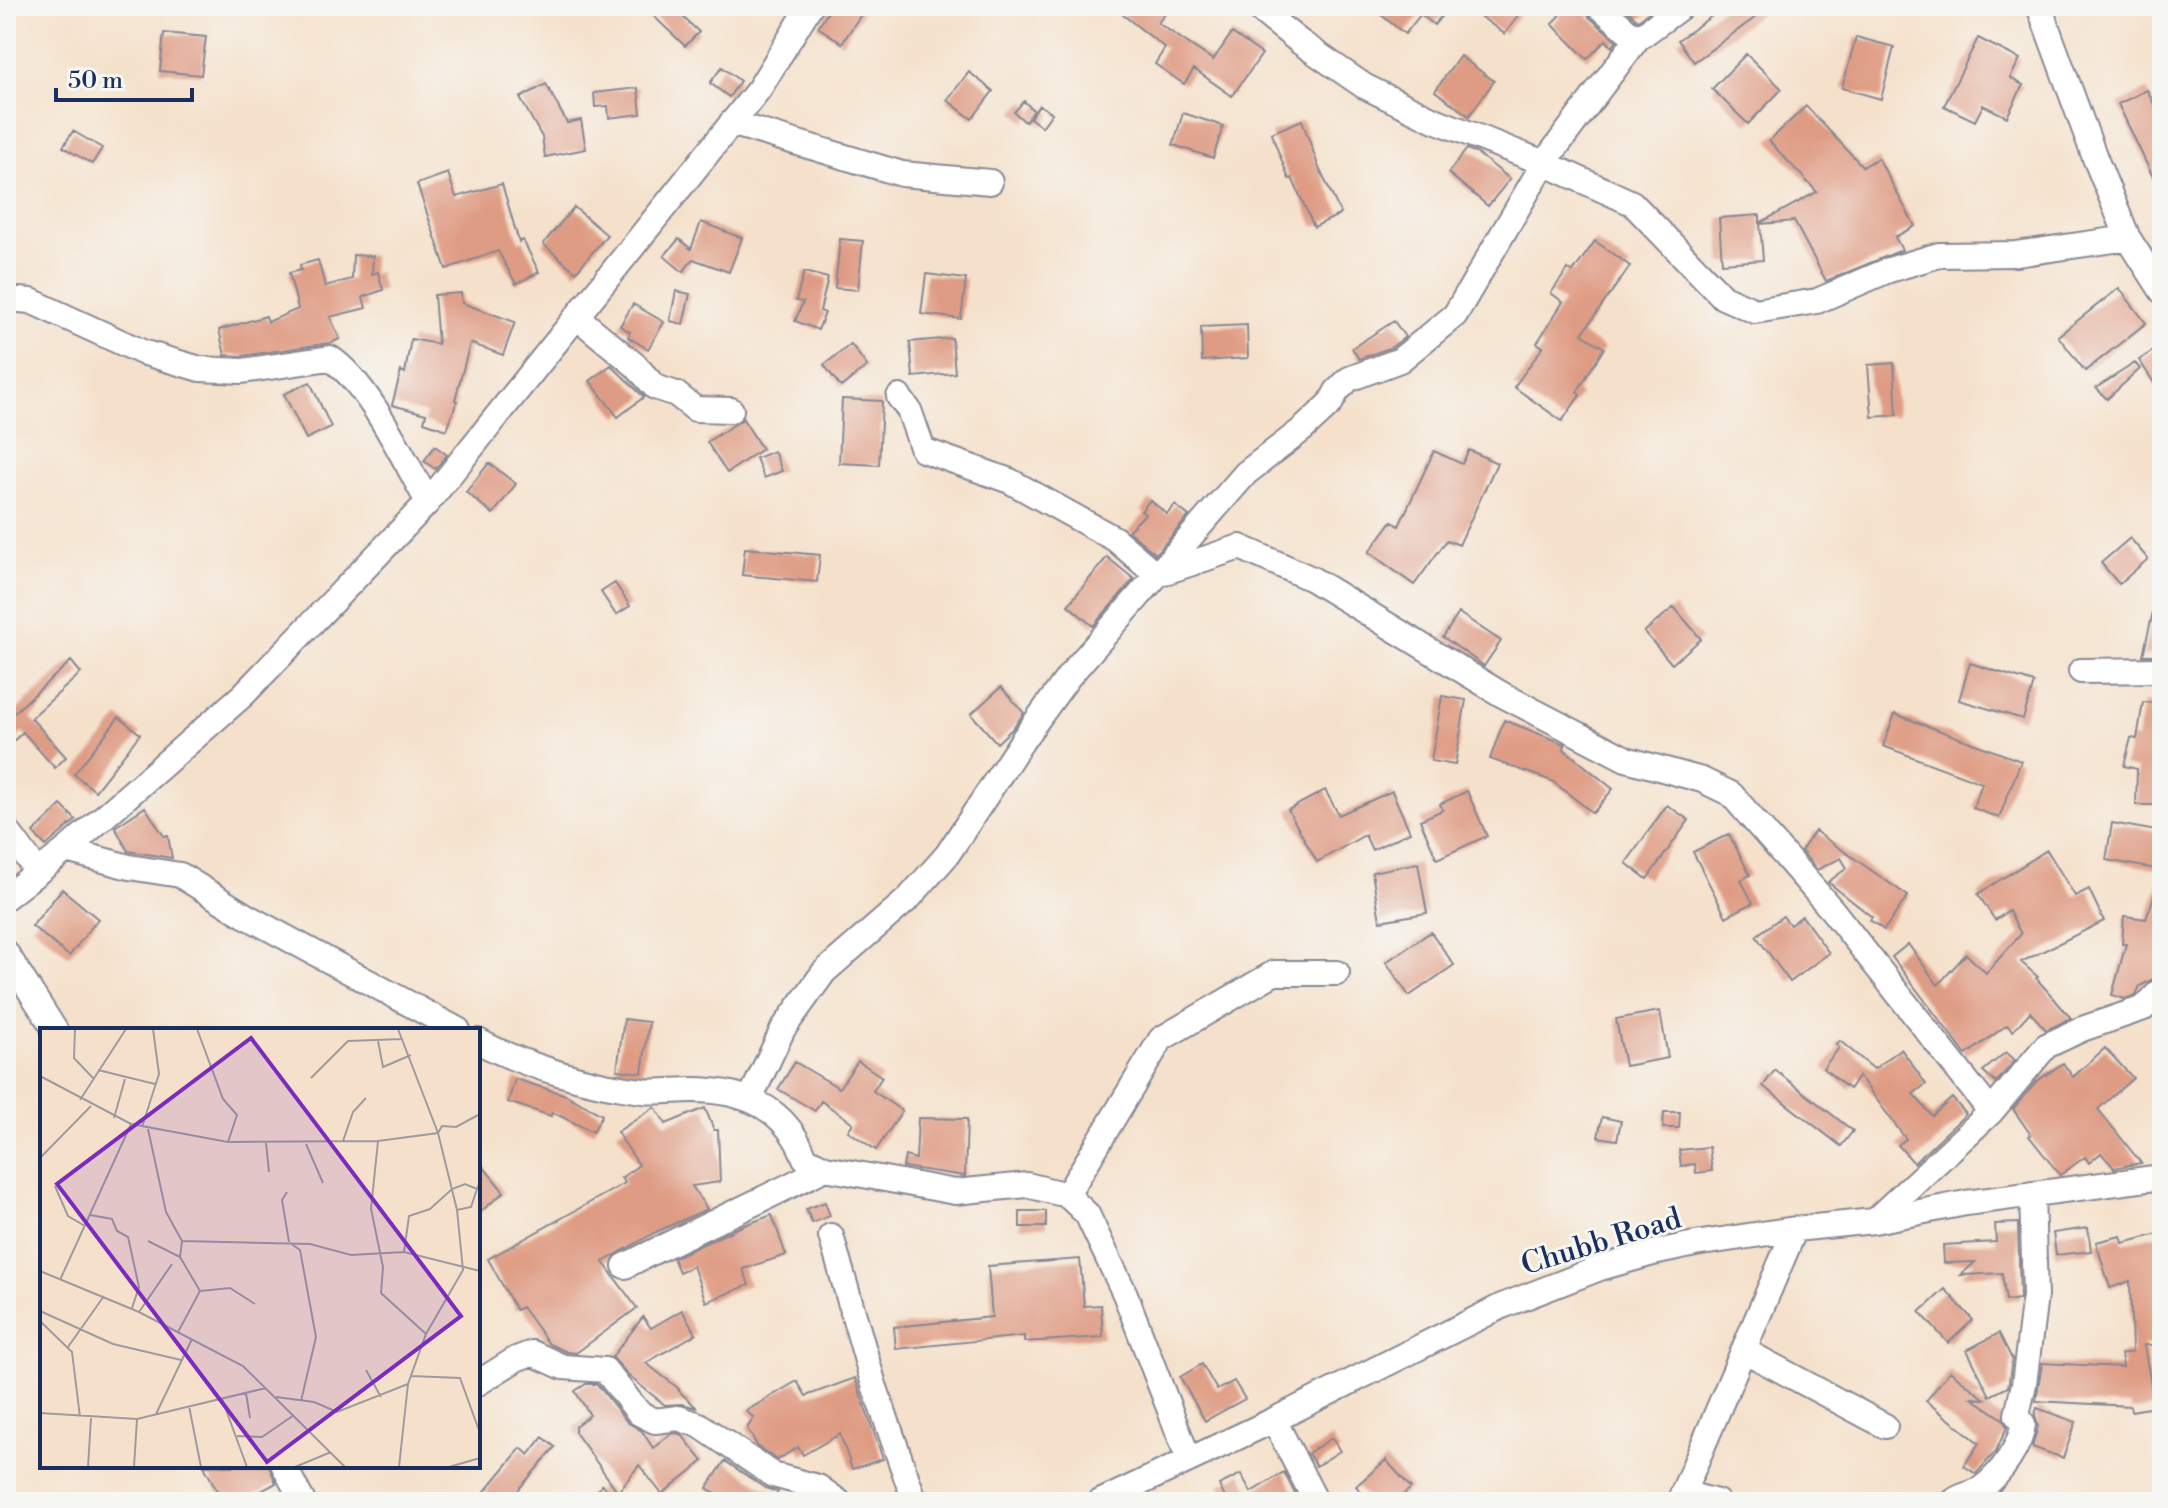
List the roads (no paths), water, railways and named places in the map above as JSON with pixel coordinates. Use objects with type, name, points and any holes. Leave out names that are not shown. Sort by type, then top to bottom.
[{"type":"street","points":[[6,897],[66,850],[243,695],[428,502],[759,89],[810,6]]},
{"type":"street","points":[[1255,6],[1364,86],[1432,119],[1544,163],[1632,203],[1723,297],[1755,311],[1817,301],[1889,270],[1939,255],[2016,254],[2128,238]]},
{"type":"street","points":[[1599,6],[1637,39]]},
{"type":"street","points":[[750,1099],[783,1029],[824,972],[909,898],[947,855],[1069,676],[1246,473],[1303,429],[1330,404],[1349,379],[1400,360],[1455,315],[1544,163],[1637,39],[1682,6]]},
{"type":"street","points":[[2039,6],[2128,238],[2162,291]]},
{"type":"street","points":[[731,123],[902,174],[990,182]]},
{"type":"street","points":[[6,299],[31,301],[142,352],[200,369],[242,371],[330,358],[345,368],[361,390],[428,502]]},
{"type":"street","points":[[577,317],[635,365],[655,387],[676,394],[695,409],[731,410]]},
{"type":"street","points":[[899,397],[909,410],[923,450],[1010,481],[1115,539],[1157,575]]},
{"type":"street","points":[[1157,575],[1240,547],[1312,579],[1501,694],[1626,759],[1702,780],[1731,794],[1833,911],[1991,1112]]},
{"type":"street","points":[[2081,671],[2162,670]]},
{"type":"street","points":[[6,829],[37,871]]},
{"type":"street","points":[[66,850],[129,867],[180,875],[246,916],[454,1028]]},
{"type":"street","points":[[6,953],[54,1028]]},
{"type":"street","points":[[1067,1195],[1161,1039],[1274,973],[1337,973]]},
{"type":"street","points":[[1874,1221],[1991,1112],[2046,1046],[2082,1029],[2144,1008],[2162,989]]},
{"type":"street","points":[[480,1042],[550,1072],[644,1092],[727,1091],[750,1099],[783,1120],[798,1141],[805,1158],[825,1168],[955,1192],[1027,1185],[1067,1195],[1087,1214],[1125,1294],[1189,1460]]},
{"type":"street","points":[[625,1266],[825,1168]]},
{"type":"street","name":"Chubb Road","points":[[1100,1502],[1274,1420],[1502,1306],[1600,1268],[1681,1247],[2162,1177]]},
{"type":"street","points":[[1953,1502],[1958,1497],[1980,1490],[1999,1472],[2022,1435],[2023,1424],[2017,1415],[2035,1296],[2032,1194]]},
{"type":"street","points":[[1717,1502],[1681,1497],[1795,1229]]},
{"type":"street","points":[[831,1236],[874,1385],[915,1502]]},
{"type":"street","points":[[1745,1351],[1885,1426]]},
{"type":"street","points":[[480,1382],[516,1359],[532,1353],[563,1367],[605,1370],[639,1413],[655,1421],[678,1418],[699,1425],[773,1475],[818,1487],[839,1502]]},
{"type":"street","points":[[1274,1420],[1316,1502]]},
{"type":"street","points":[[285,1468],[303,1502]]}]
